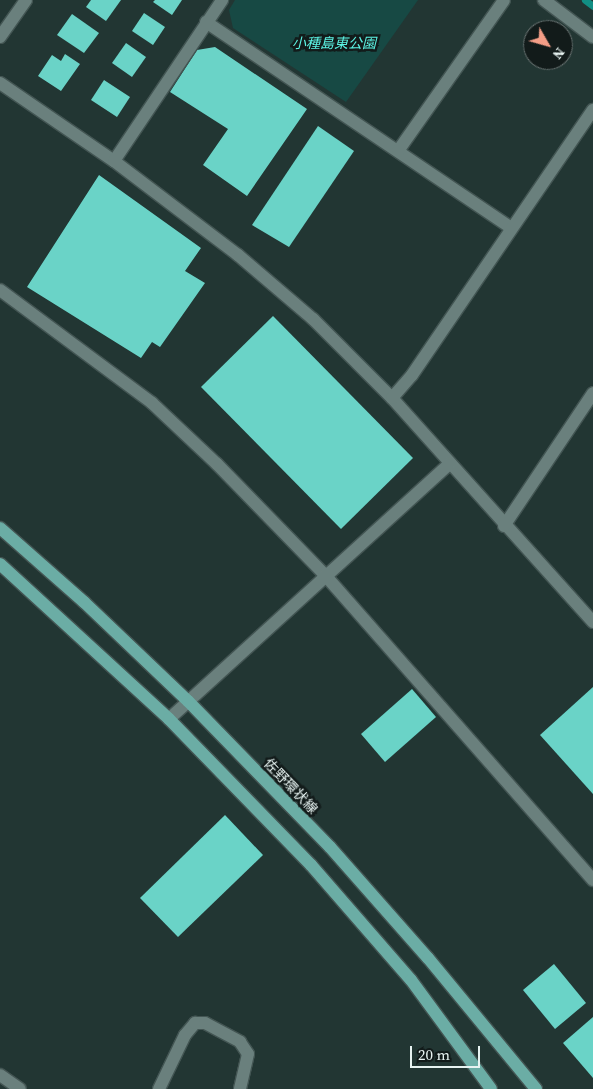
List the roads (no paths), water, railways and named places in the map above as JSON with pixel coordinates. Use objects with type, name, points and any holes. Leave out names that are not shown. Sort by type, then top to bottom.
[{"type":"main road","name":"佐野環状線","points":[[0,528],[84,602],[188,702],[330,847],[428,958],[536,1089]]},
{"type":"main road","points":[[0,564],[169,719],[311,865],[411,980],[490,1089]]},
{"type":"street","points":[[0,37],[26,0]]},
{"type":"street","points":[[114,161],[222,0]]},
{"type":"street","points":[[398,151],[504,0]]},
{"type":"street","points":[[544,0],[593,37]]},
{"type":"street","points":[[206,22],[510,227]]},
{"type":"street","points":[[0,83],[114,161],[238,255],[313,320],[392,398],[504,526],[593,622]]},
{"type":"street","points":[[392,398],[412,375],[510,227],[593,110]]},
{"type":"street","points":[[0,290],[152,403],[217,464],[325,575],[593,880]]},
{"type":"street","points":[[504,526],[593,393]]},
{"type":"street","points":[[169,719],[450,463]]},
{"type":"street","points":[[159,1089],[186,1035],[196,1022],[205,1023],[240,1042],[248,1054],[240,1089]]},
{"type":"street","points":[[0,1076],[20,1089]]},
{"type":"waterway","points":[[585,0],[593,6]]},
{"type":"park label","name":"小種島東公園","points":[[334,43]]}]
